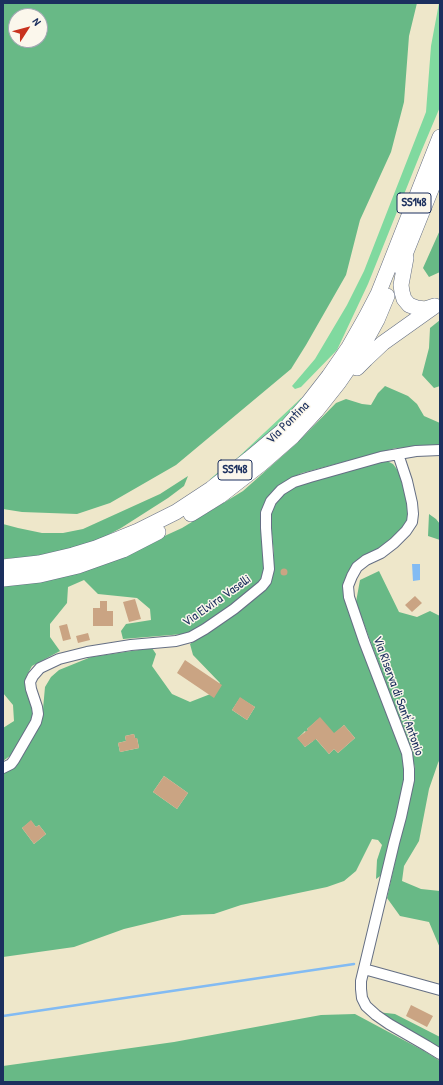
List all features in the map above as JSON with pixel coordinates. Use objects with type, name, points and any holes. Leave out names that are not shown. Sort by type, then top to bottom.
[{"type":"highway","name":"Via Pontina","points":[[3,567],[39,563],[88,550],[144,528],[176,512],[211,489],[286,428],[329,376],[349,348],[366,318],[378,294],[440,137]]},
{"type":"highway","name":"Via Pontina","points":[[3,579],[40,575],[78,566],[123,550],[178,522],[220,496],[261,464],[293,436],[316,411],[360,353],[377,320],[409,246],[440,167]]},
{"type":"highway","points":[[409,246],[402,281],[401,290],[403,296],[409,304],[417,308],[425,309],[438,305]]},
{"type":"highway","points":[[316,411],[341,388],[371,353],[438,305]]},
{"type":"street","name":"Via Elvira Vaselli","points":[[3,768],[11,764],[14,760],[36,722],[38,714],[37,707],[30,682],[40,668],[59,659],[87,652],[131,645],[176,641],[188,638],[200,633],[244,602],[262,586],[266,581],[269,569],[266,516],[271,501],[279,492],[291,484],[310,477],[381,457],[424,450],[440,450]]},
{"type":"street","name":"Via Riserva di Sant'Antonio","points":[[398,454],[412,503],[412,522],[398,540],[390,547],[366,560],[357,568],[348,586],[349,597],[364,641],[407,753],[409,769],[409,780],[401,817],[361,981],[361,989],[362,998],[366,1006],[376,1015],[440,1054]]},
{"type":"street","points":[[364,969],[440,990]]},
{"type":"green space","points":[[3,3],[417,3],[409,36],[404,102],[391,152],[360,220],[346,275],[291,369],[176,465],[110,503],[77,514],[22,512],[3,509]]},
{"type":"green space","points":[[439,3],[440,107],[368,284],[337,350],[301,387],[295,389],[292,386],[315,359],[347,305],[364,271],[426,112],[431,46]]},
{"type":"green space","points":[[440,230],[440,272],[429,277],[423,268]]},
{"type":"green space","points":[[440,320],[440,386],[434,388],[422,375],[429,348],[430,328]]},
{"type":"green space","points":[[385,386],[408,396],[417,404],[424,416],[440,423],[440,447],[396,448],[302,473],[287,480],[277,487],[269,497],[260,519],[266,573],[261,582],[200,629],[183,634],[123,639],[121,631],[126,624],[151,620],[150,609],[137,598],[98,594],[84,580],[68,587],[67,603],[50,624],[50,637],[60,651],[32,666],[27,675],[25,685],[35,708],[36,717],[14,753],[3,761],[3,728],[14,721],[13,705],[3,693],[3,585],[134,550],[182,528],[243,491],[297,443],[336,403],[346,399],[371,405],[378,393]]},
{"type":"green space","points":[[305,397],[296,410],[219,475],[209,480],[229,463],[233,462],[301,398]]},
{"type":"green space","points":[[387,461],[393,464],[399,472],[410,515],[407,525],[396,538],[356,563],[347,574],[346,586],[405,762],[404,793],[383,874],[376,879],[377,860],[382,845],[378,840],[372,839],[356,871],[344,881],[327,887],[241,905],[214,914],[182,915],[124,929],[74,947],[3,957],[3,772],[40,723],[45,687],[51,677],[59,670],[91,657],[152,648],[156,654],[152,666],[172,694],[190,702],[213,693],[220,683],[193,655],[190,644],[261,593],[272,579],[274,554],[270,514],[275,501],[292,487],[364,466]],"holes":[[[240,698],[255,707],[247,720],[232,710]],[[320,718],[332,736],[344,725],[355,738],[338,753],[334,749],[329,754],[307,729]],[[305,731],[313,741],[305,747],[298,738]],[[134,734],[135,738],[137,738],[139,748],[120,752],[118,743],[126,741],[125,736]],[[164,776],[188,793],[177,809],[153,792]],[[31,821],[36,827],[39,825],[46,834],[34,844],[22,828]]]},
{"type":"green space","points":[[188,476],[184,486],[168,498],[121,528],[89,545],[44,556],[3,559],[3,524],[42,533],[63,533],[83,529],[160,494]]},
{"type":"green space","points":[[429,514],[440,524],[440,540],[428,536]]},
{"type":"green space","points":[[379,571],[399,612],[417,617],[430,611],[440,616],[440,759],[429,789],[419,841],[404,866],[402,881],[421,889],[440,891],[440,948],[429,922],[400,916],[387,898],[415,768],[409,746],[356,602],[360,580]]},
{"type":"green space","points":[[377,1012],[395,1014],[440,1037],[440,1049]]},
{"type":"green space","points":[[355,1014],[440,1061],[440,1082],[3,1082],[3,1066],[174,1042],[321,1015]]},
{"type":"water","points":[[412,564],[420,564],[420,580],[413,581]]},
{"type":"building","points":[[284,569],[287,572],[284,575],[281,572]]},
{"type":"building","points":[[415,596],[422,603],[412,612],[405,605]]},
{"type":"building","points":[[135,599],[141,619],[129,622],[123,602]]},
{"type":"building","points":[[100,601],[107,601],[107,611],[113,611],[113,626],[93,626],[93,608],[100,608]]},
{"type":"building","points":[[67,624],[71,639],[63,641],[59,626]]},
{"type":"building","points":[[88,633],[90,640],[78,643],[76,636]]},
{"type":"building","points":[[185,660],[222,685],[214,698],[177,673]]},
{"type":"building","points":[[240,697],[255,707],[247,720],[232,710]]},
{"type":"building","points":[[320,717],[334,733],[344,725],[355,738],[338,753],[334,749],[329,754],[316,739],[305,747],[297,738],[308,730],[307,729]]},
{"type":"building","points":[[134,734],[135,738],[137,738],[139,748],[120,752],[118,743],[126,741],[125,736]]},
{"type":"building","points":[[164,776],[188,793],[177,809],[153,792]]},
{"type":"building","points":[[31,820],[36,827],[39,825],[46,834],[34,844],[22,828]]},
{"type":"building","points":[[411,1005],[433,1016],[427,1027],[406,1016]]},
{"type":"waterway","points":[[3,1016],[354,964]]}]
